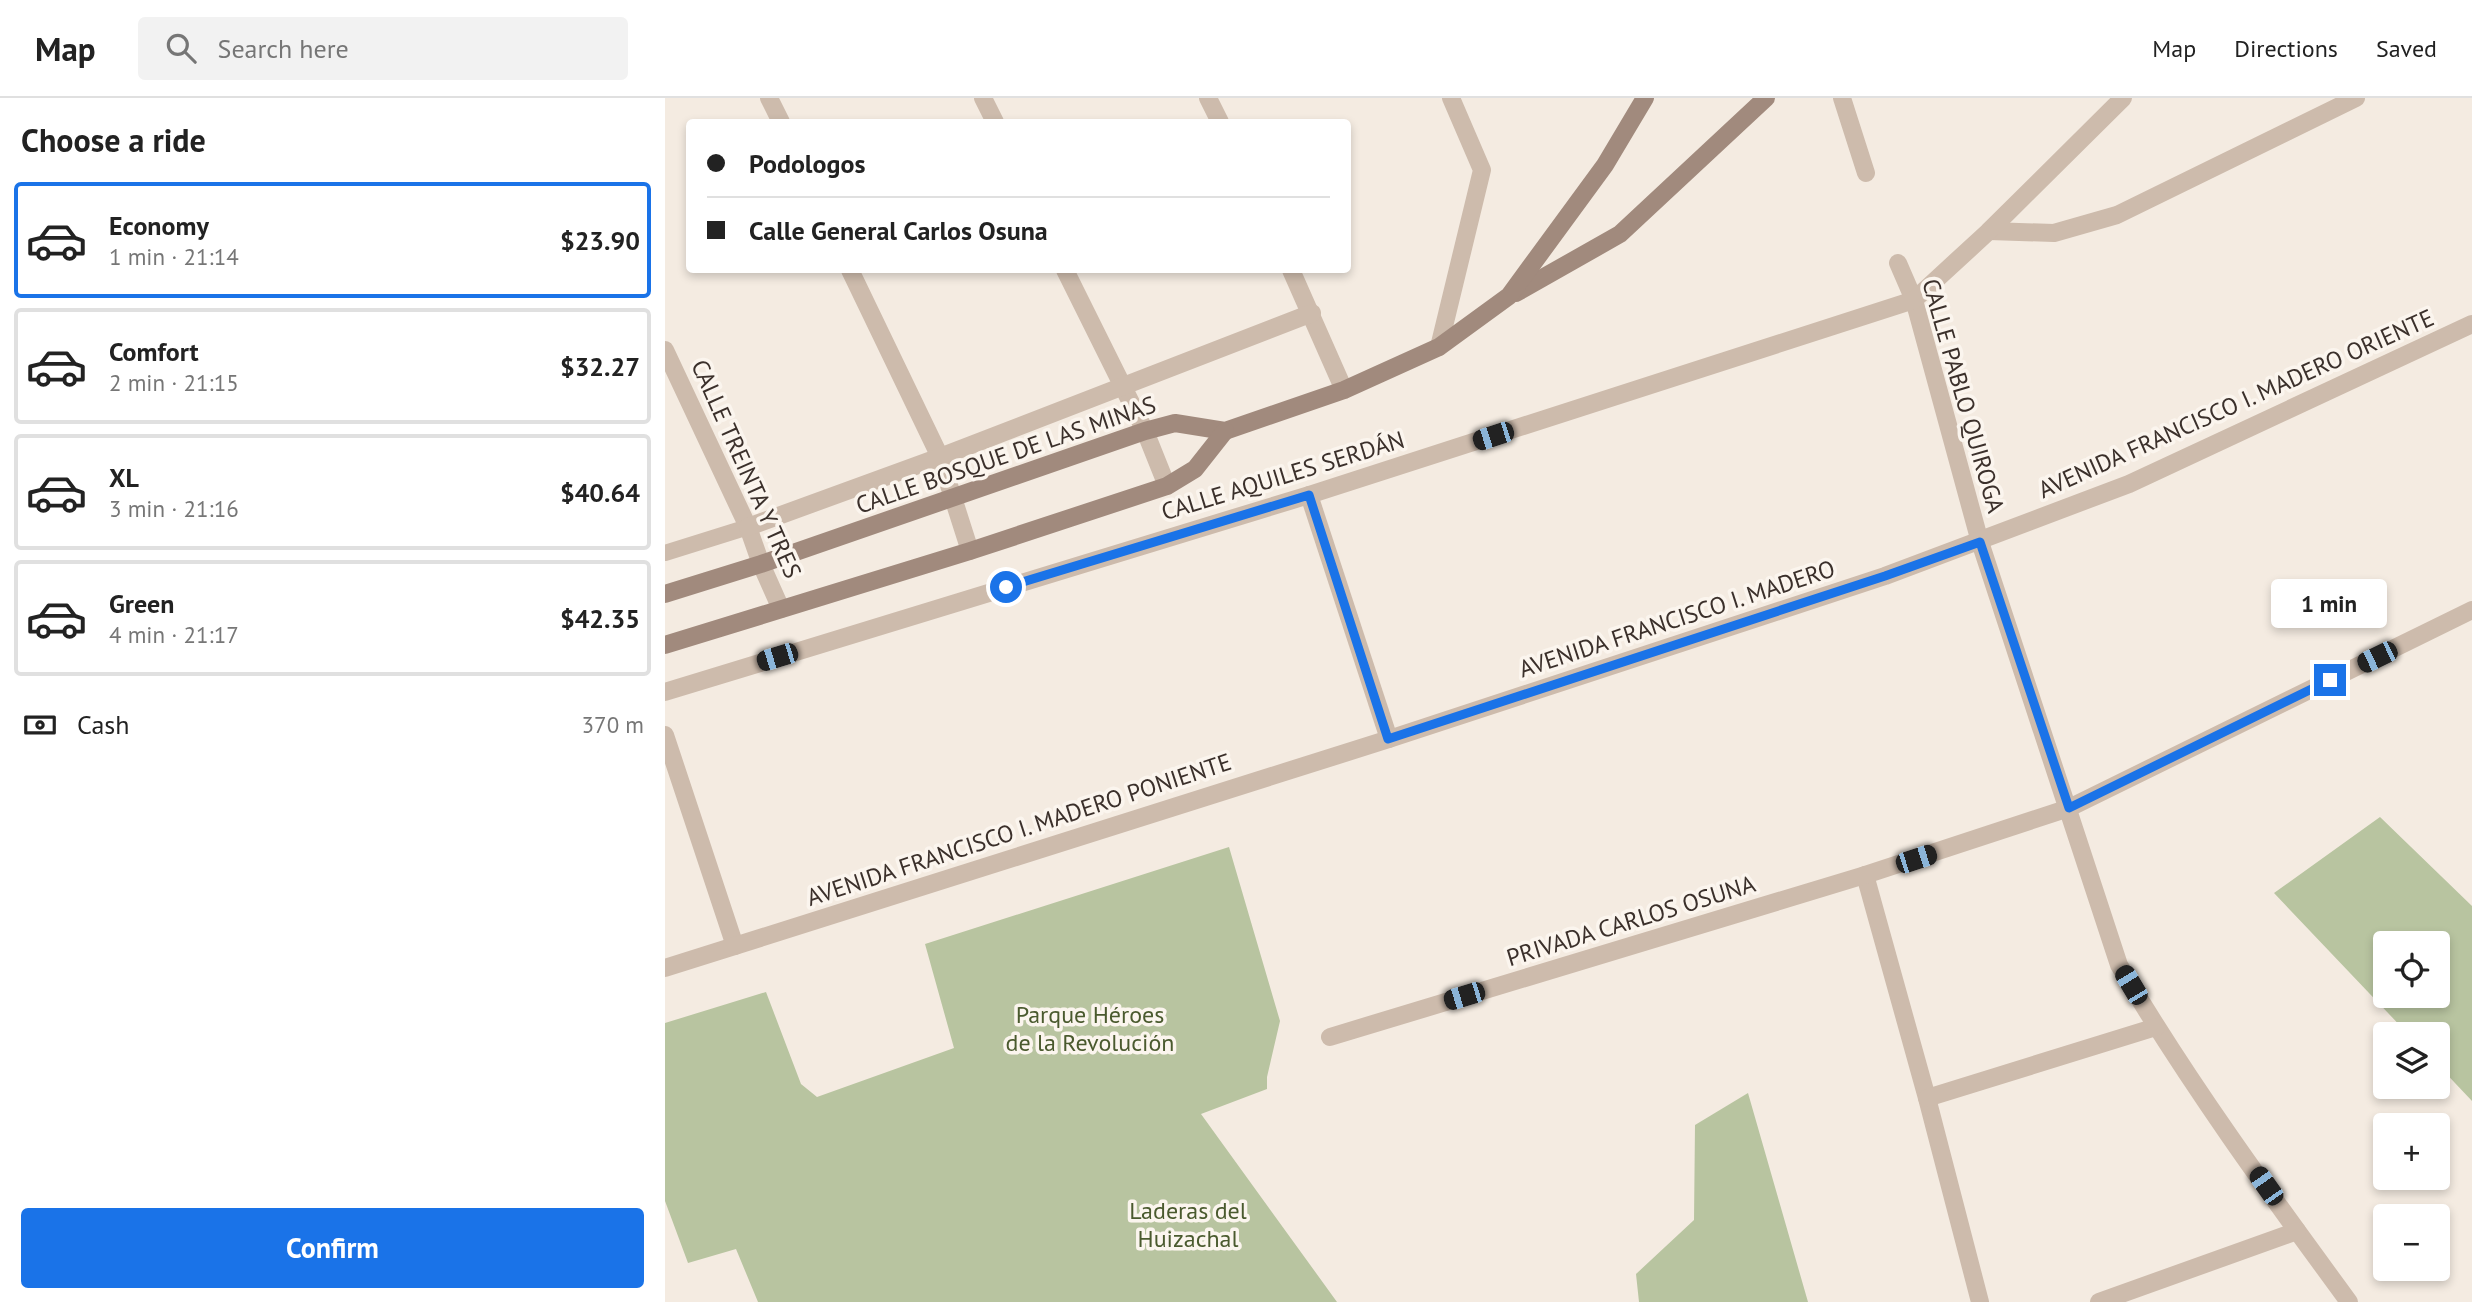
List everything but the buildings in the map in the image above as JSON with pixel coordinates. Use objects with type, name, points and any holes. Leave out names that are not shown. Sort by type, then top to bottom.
[{"type":"main road","points":[[1509,296],[1605,165],[1644,98]]},
{"type":"main road","points":[[665,645],[969,551],[1167,485],[1195,469],[1225,430],[1344,390],[1439,347],[1509,296],[1620,234],[1766,98]]},
{"type":"main road","name":"CALLE BOSQUE DE LAS MINAS","points":[[665,594],[761,564],[1145,431],[1175,423],[1225,430]]},
{"type":"street","points":[[769,98],[780,119]]},
{"type":"street","points":[[983,98],[994,119]]},
{"type":"street","points":[[1208,98],[1218,119]]},
{"type":"street","points":[[1439,347],[1482,170],[1451,98]]},
{"type":"street","points":[[1842,98],[1866,173]]},
{"type":"street","points":[[1914,300],[1989,231],[2123,98]]},
{"type":"street","points":[[1989,231],[2054,233],[2117,215],[2355,98]]},
{"type":"street","name":"CALLE PABLO QUIROGA","points":[[1898,263],[1914,300],[1980,542],[2119,965],[2155,1027],[2297,1231],[2350,1302]]},
{"type":"street","points":[[852,273],[940,457],[969,551]]},
{"type":"street","points":[[1066,273],[1145,431],[1167,485]]},
{"type":"street","points":[[1292,273],[1344,390]]},
{"type":"street","name":"CALLE AQUILES SERDÁN","points":[[665,692],[1309,495],[1914,300]]},
{"type":"street","points":[[748,527],[940,457],[1312,313]]},
{"type":"street","name":"AVENIDA FRANCISCO I. MADERO ORIENTE","points":[[1980,542],[2129,484],[2472,324]]},
{"type":"street","name":"CALLE TREINTA Y TRES","points":[[665,349],[748,527],[781,609]]},
{"type":"street","points":[[1309,495],[1388,739]]},
{"type":"street","name":"AVENIDA FRANCISCO I. MADERO","points":[[1388,739],[1885,576],[1980,542]]},
{"type":"street","name":"PRIVADA CARLOS OSUNA","points":[[1331,1037],[1865,875],[2069,808],[2472,610]]},
{"type":"street","points":[[665,735],[735,946]]},
{"type":"street","name":"AVENIDA FRANCISCO I. MADERO PONIENTE","points":[[665,968],[1388,739]]},
{"type":"street","points":[[1865,875],[1980,1302]]},
{"type":"street","points":[[1927,1098],[2155,1027]]},
{"type":"street","points":[[2099,1302],[2297,1231]]},
{"type":"lane","points":[[665,553],[748,527]]},
{"type":"green space","points":[[2380,817],[2472,906],[2472,1101],[2450,1078],[2450,1022],[2397,1022],[2383,1008],[2450,1008],[2450,931],[2373,931],[2373,997],[2274,893]]},
{"type":"green space","name":"Parque Héroes de la Revolución","points":[[1229,847],[1280,1021],[1267,1077],[1267,1089],[1201,1114],[1337,1302],[758,1302],[736,1249],[688,1263],[665,1201],[665,1023],[766,992],[801,1084],[817,1097],[954,1048],[925,944]]},
{"type":"green space","points":[[1748,1093],[1808,1302],[1639,1302],[1636,1274],[1694,1220],[1695,1125]]},
{"type":"route","points":[[1006,587],[1309,495],[1388,739],[1885,576],[1980,542],[2069,808],[2330,680]]},
{"type":"park label","name":"Laderas del Huizachal","points":[[1188,1225]]}]
